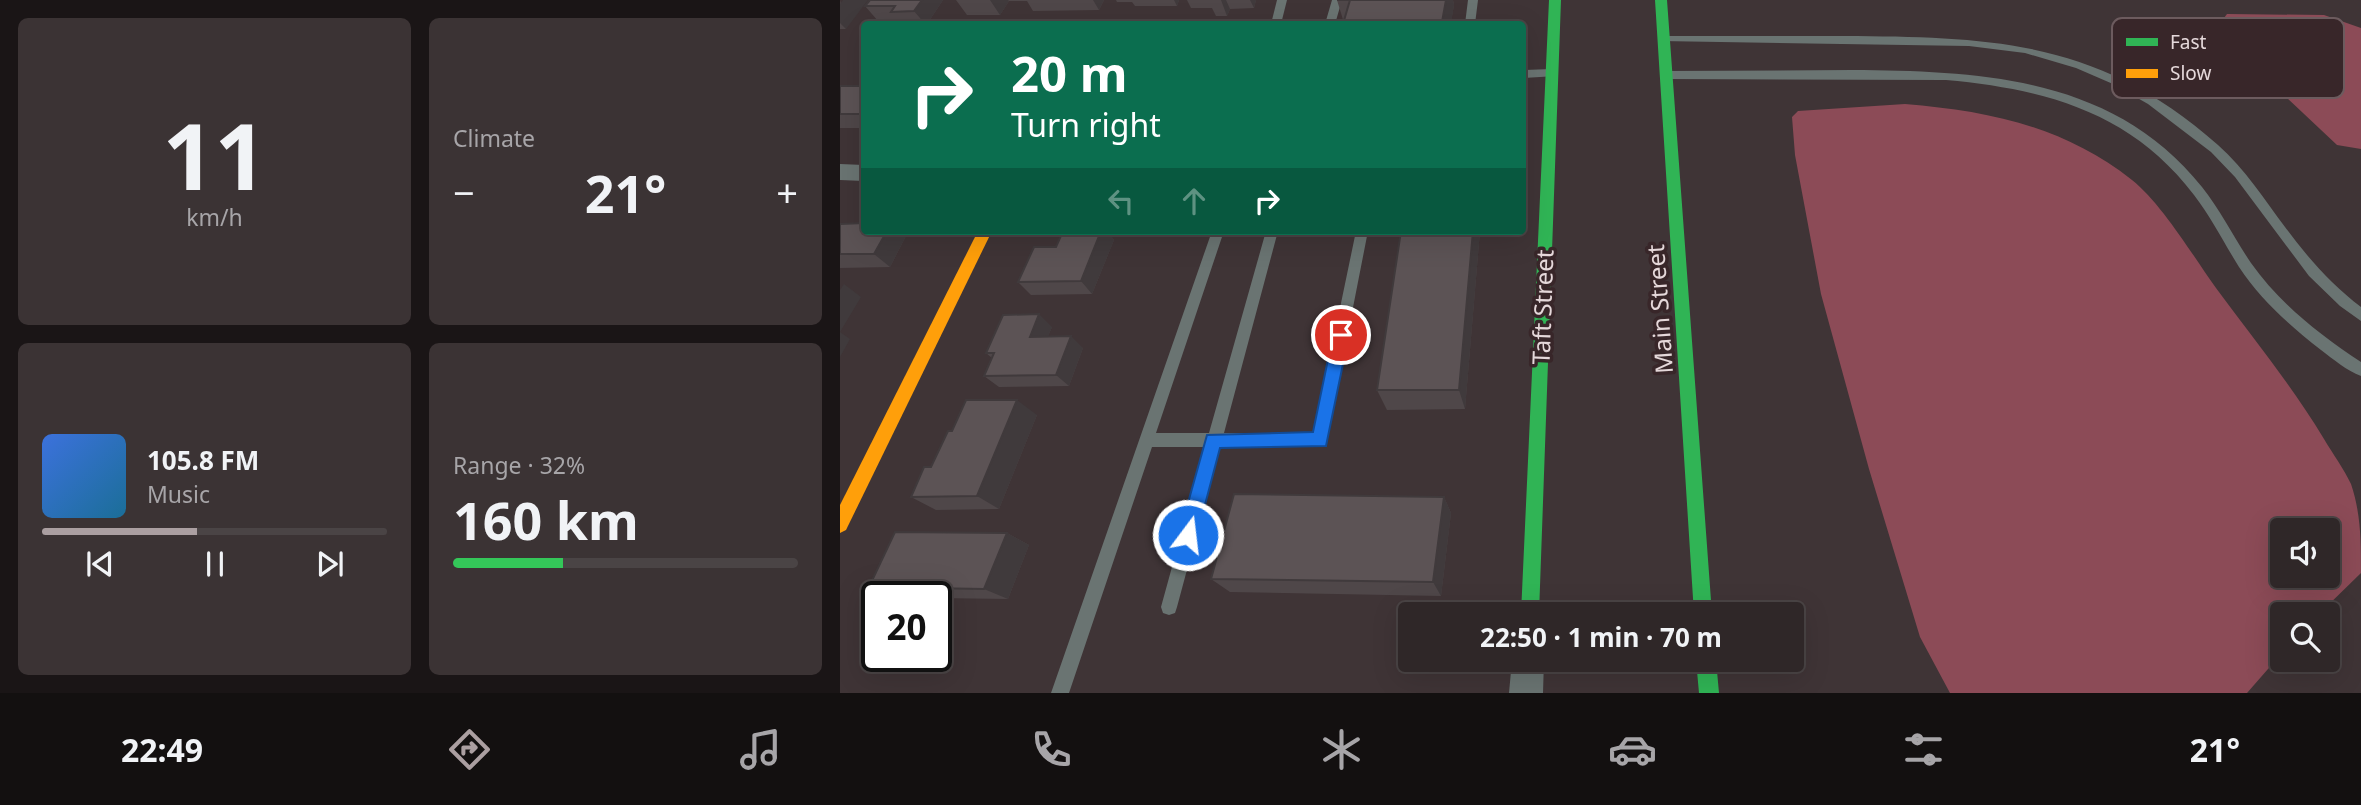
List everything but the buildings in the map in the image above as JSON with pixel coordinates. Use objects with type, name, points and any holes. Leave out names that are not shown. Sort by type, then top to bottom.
[{"type":"street","name":"Taft Street","points":[[1530,602],[1555,0]]},
{"type":"street","name":"Main Street","points":[[1661,0],[1702,602]]},
{"type":"street","points":[[840,172],[861,173]]},
{"type":"street","points":[[840,524],[983,235]]},
{"type":"street","points":[[1526,693],[1527,672]]},
{"type":"street","points":[[1707,672],[1709,693]]},
{"type":"lane","points":[[1277,21],[1282,0]]},
{"type":"lane","points":[[1331,21],[1338,0]]},
{"type":"lane","points":[[1470,21],[1473,0]]},
{"type":"lane","points":[[1664,39],[1944,40],[2015,48],[2078,65],[2112,80]]},
{"type":"lane","points":[[1526,74],[1552,73]]},
{"type":"lane","points":[[1666,75],[1952,74],[2005,79],[2056,92],[2107,116],[2154,145],[2190,181],[2253,277],[2288,313],[2361,370]]},
{"type":"lane","points":[[2147,98],[2182,119],[2225,158],[2254,190],[2299,255],[2339,298],[2361,315]]},
{"type":"lane","points":[[1060,693],[1217,235]]},
{"type":"lane","points":[[1169,607],[1271,235]]},
{"type":"lane","points":[[1147,440],[1320,440],[1361,235]]},
{"type":"shaded area","points":[[2227,14],[2324,15],[2333,18],[2224,18]]},
{"type":"shaded area","points":[[2344,22],[2361,28],[2361,149],[2337,145],[2287,98],[2344,98]]},
{"type":"shaded area","points":[[1905,104],[1996,117],[2024,124],[2079,146],[2132,180],[2155,202],[2312,419],[2348,478],[2357,506],[2361,573],[2331,602],[2270,602],[2270,667],[2247,693],[1950,693],[1920,637],[1869,469],[1821,294],[1795,155],[1792,117],[1798,111]]},
{"type":"traffic: fast","points":[[1530,602],[1555,0]]},
{"type":"traffic: fast","points":[[1661,0],[1702,602]]},
{"type":"traffic: fast","points":[[1707,672],[1709,693]]},
{"type":"traffic: slow","points":[[840,524],[983,235]]},
{"type":"route","points":[[1188,535],[1213,440],[1320,440],[1341,335]]}]
